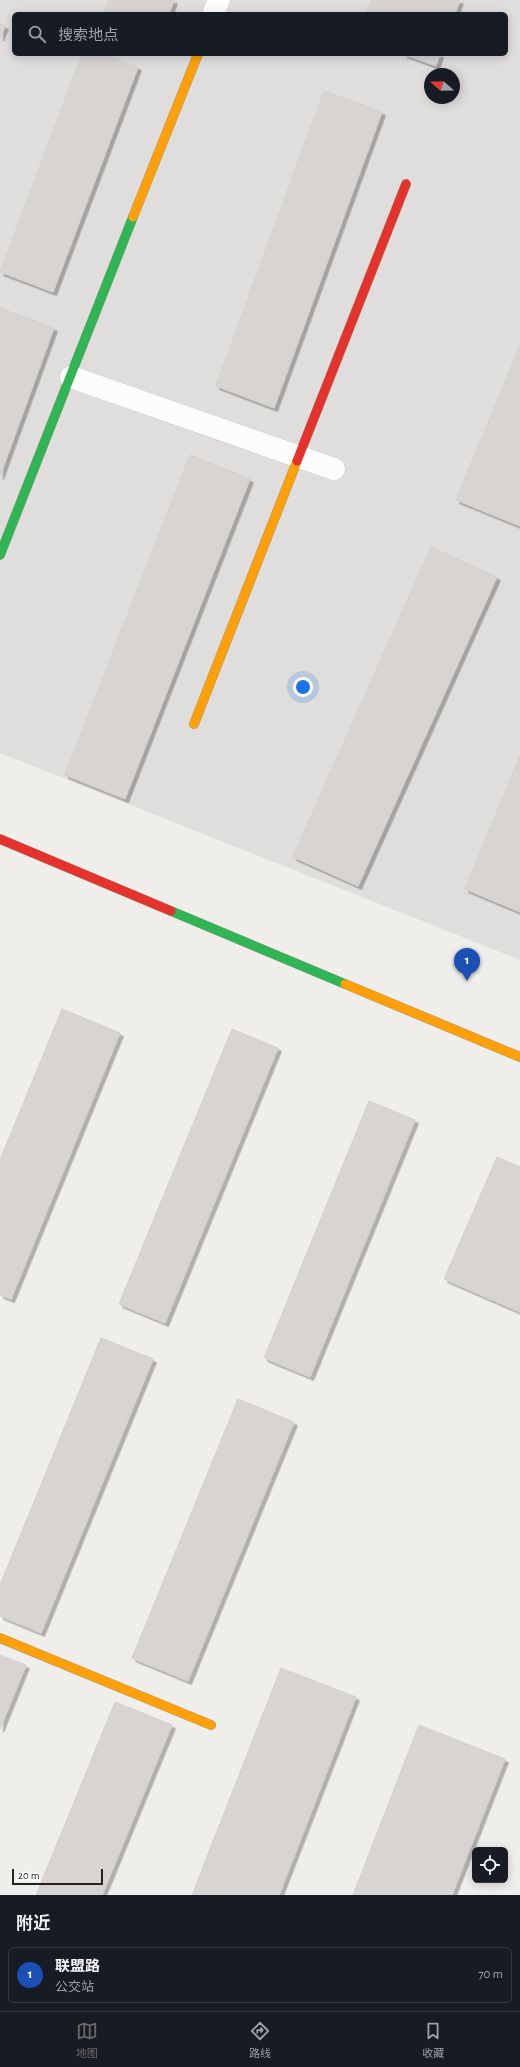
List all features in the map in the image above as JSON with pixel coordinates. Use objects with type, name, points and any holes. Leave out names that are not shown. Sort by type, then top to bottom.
[{"type":"street","points":[[214,12],[219,0]]},
{"type":"street","points":[[0,555],[197,56]]},
{"type":"street","points":[[194,724],[406,184]]},
{"type":"street","points":[[70,377],[334,469]]},
{"type":"street","points":[[0,839],[520,1056]]},
{"type":"street","points":[[0,1638],[211,1725]]},
{"type":"shaded area","points":[[0,0],[520,0],[520,960],[0,753]]},
{"type":"building","points":[[109,0],[174,0],[170,12],[104,12]]},
{"type":"building","points":[[371,0],[460,0],[456,12],[367,12]]},
{"type":"building","points":[[0,24],[5,26],[0,38]]},
{"type":"building","points":[[81,56],[108,56],[138,67],[53,292],[0,272]]},
{"type":"building","points":[[408,56],[439,56],[436,66]]},
{"type":"building","points":[[324,91],[382,112],[274,408],[216,386]]},
{"type":"building","points":[[0,308],[54,328],[0,476]]},
{"type":"building","points":[[520,346],[520,526],[456,500]]},
{"type":"building","points":[[190,455],[250,479],[125,799],[65,775]]},
{"type":"building","points":[[431,547],[497,577],[358,886],[293,857]]},
{"type":"building","points":[[520,756],[520,912],[465,889]]},
{"type":"building","points":[[62,1009],[120,1033],[11,1299],[0,1295],[0,1160]]},
{"type":"building","points":[[232,1029],[278,1048],[165,1323],[119,1304]]},
{"type":"building","points":[[369,1101],[415,1120],[310,1377],[264,1358]]},
{"type":"building","points":[[497,1157],[520,1167],[520,1312],[444,1279]]},
{"type":"building","points":[[101,1338],[153,1359],[41,1633],[0,1616],[0,1585]]},
{"type":"building","points":[[238,1399],[294,1422],[188,1681],[132,1658]]},
{"type":"building","points":[[0,1655],[26,1665],[0,1729]]},
{"type":"building","points":[[281,1668],[356,1697],[279,1895],[192,1895]]},
{"type":"building","points":[[115,1702],[172,1725],[102,1895],[36,1895]]},
{"type":"building","points":[[419,1725],[505,1759],[452,1895],[353,1895]]},
{"type":"traffic: fast","points":[[0,555],[133,217]]},
{"type":"traffic: fast","points":[[171,911],[345,984]]},
{"type":"traffic: slow","points":[[133,217],[197,56]]},
{"type":"traffic: slow","points":[[194,724],[297,461]]},
{"type":"traffic: slow","points":[[345,984],[520,1057]]},
{"type":"traffic: slow","points":[[0,1638],[211,1725]]},
{"type":"traffic: jam","points":[[297,461],[406,184]]},
{"type":"traffic: jam","points":[[0,839],[171,911]]},
{"type":"place","name":"联盟路","points":[[467,981]]}]
